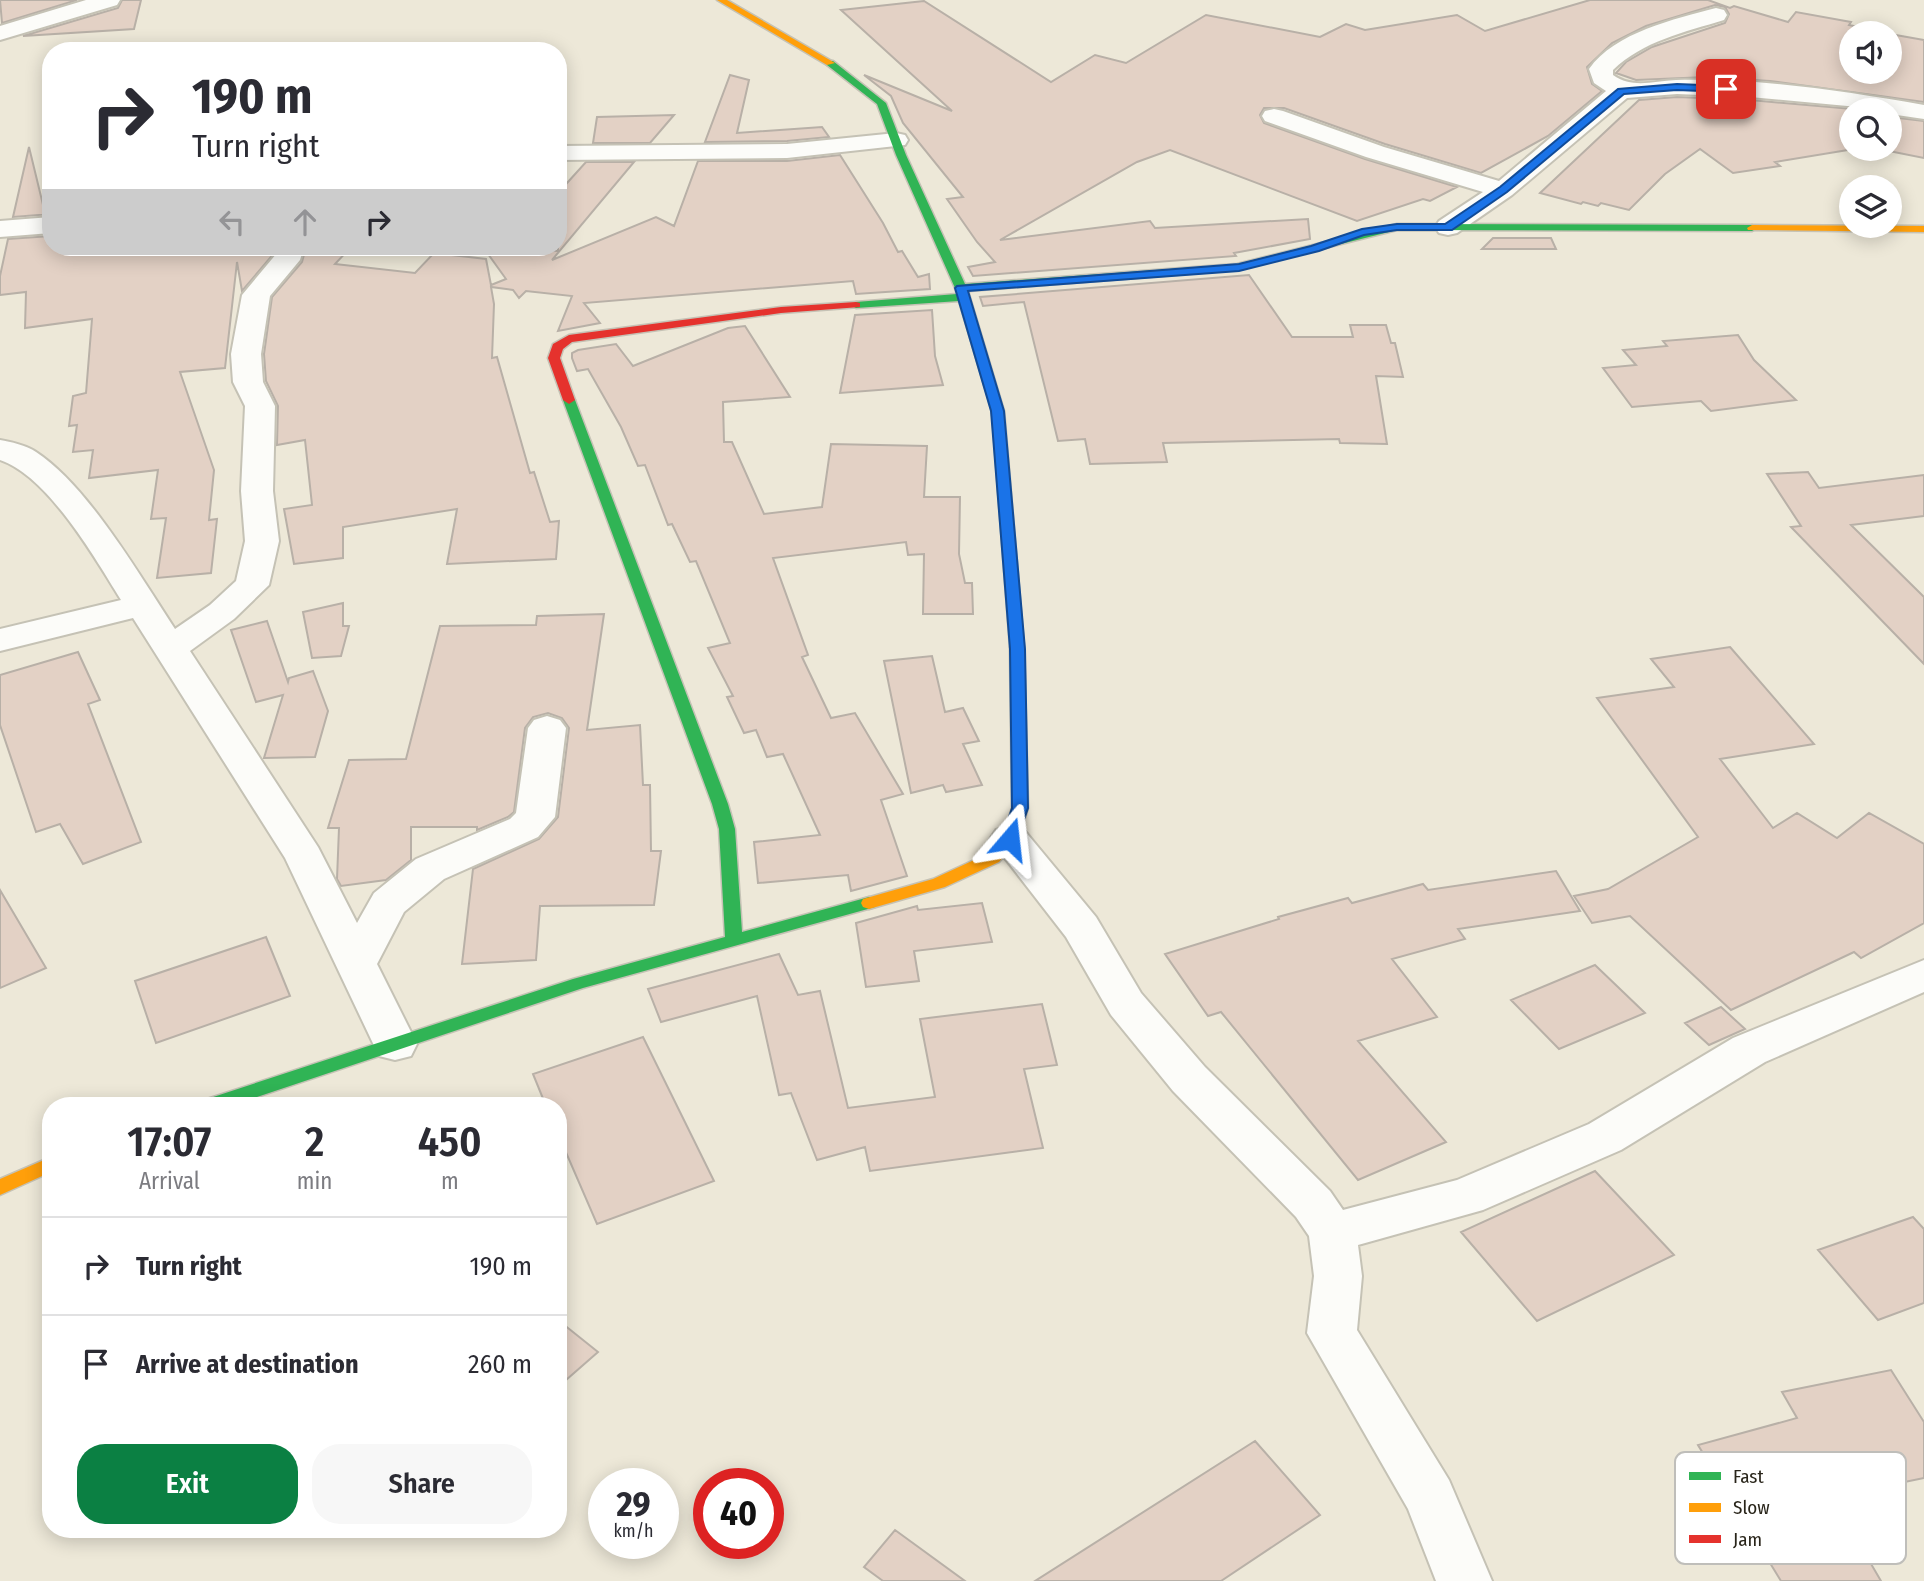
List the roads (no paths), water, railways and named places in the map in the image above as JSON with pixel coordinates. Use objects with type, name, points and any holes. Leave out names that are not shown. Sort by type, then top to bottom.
[{"type":"street","points":[[0,33],[109,0]]},
{"type":"street","points":[[235,1097],[579,983],[939,883],[993,858],[1010,839],[1020,808],[1017,649],[998,411],[962,293],[881,103],[821,56],[722,0]]},
{"type":"street","points":[[1622,91],[1602,78],[1601,69],[1611,57],[1634,45],[1716,15]]},
{"type":"street","points":[[1448,228],[1503,190],[1622,91],[1677,87],[1751,90],[1839,98],[1924,112]]},
{"type":"street","points":[[1274,116],[1375,152],[1503,190]]},
{"type":"street","points":[[567,153],[788,151],[896,140]]},
{"type":"street","points":[[0,229],[42,226]]},
{"type":"street","points":[[734,940],[727,829],[554,358],[557,347],[569,339],[781,310],[1239,267],[1315,249],[1362,232],[1397,227],[1924,229]]},
{"type":"street","points":[[170,649],[222,612],[253,585],[262,541],[257,491],[260,406],[248,382],[246,354],[256,295],[288,256]]},
{"type":"street","points":[[0,449],[23,457],[55,484],[109,554],[304,857],[395,1044]]},
{"type":"street","points":[[0,640],[142,605]]},
{"type":"street","points":[[356,964],[388,903],[430,869],[524,828],[535,817],[547,728]]},
{"type":"street","points":[[1010,839],[1081,927],[1126,1004],[1189,1079],[1313,1204],[1332,1232],[1338,1276],[1332,1311],[1332,1334],[1430,1497],[1464,1581]]},
{"type":"street","points":[[1332,1232],[1466,1197],[1605,1137],[1749,1050],[1924,975]]},
{"type":"street","points":[[0,1187],[42,1168]]}]
